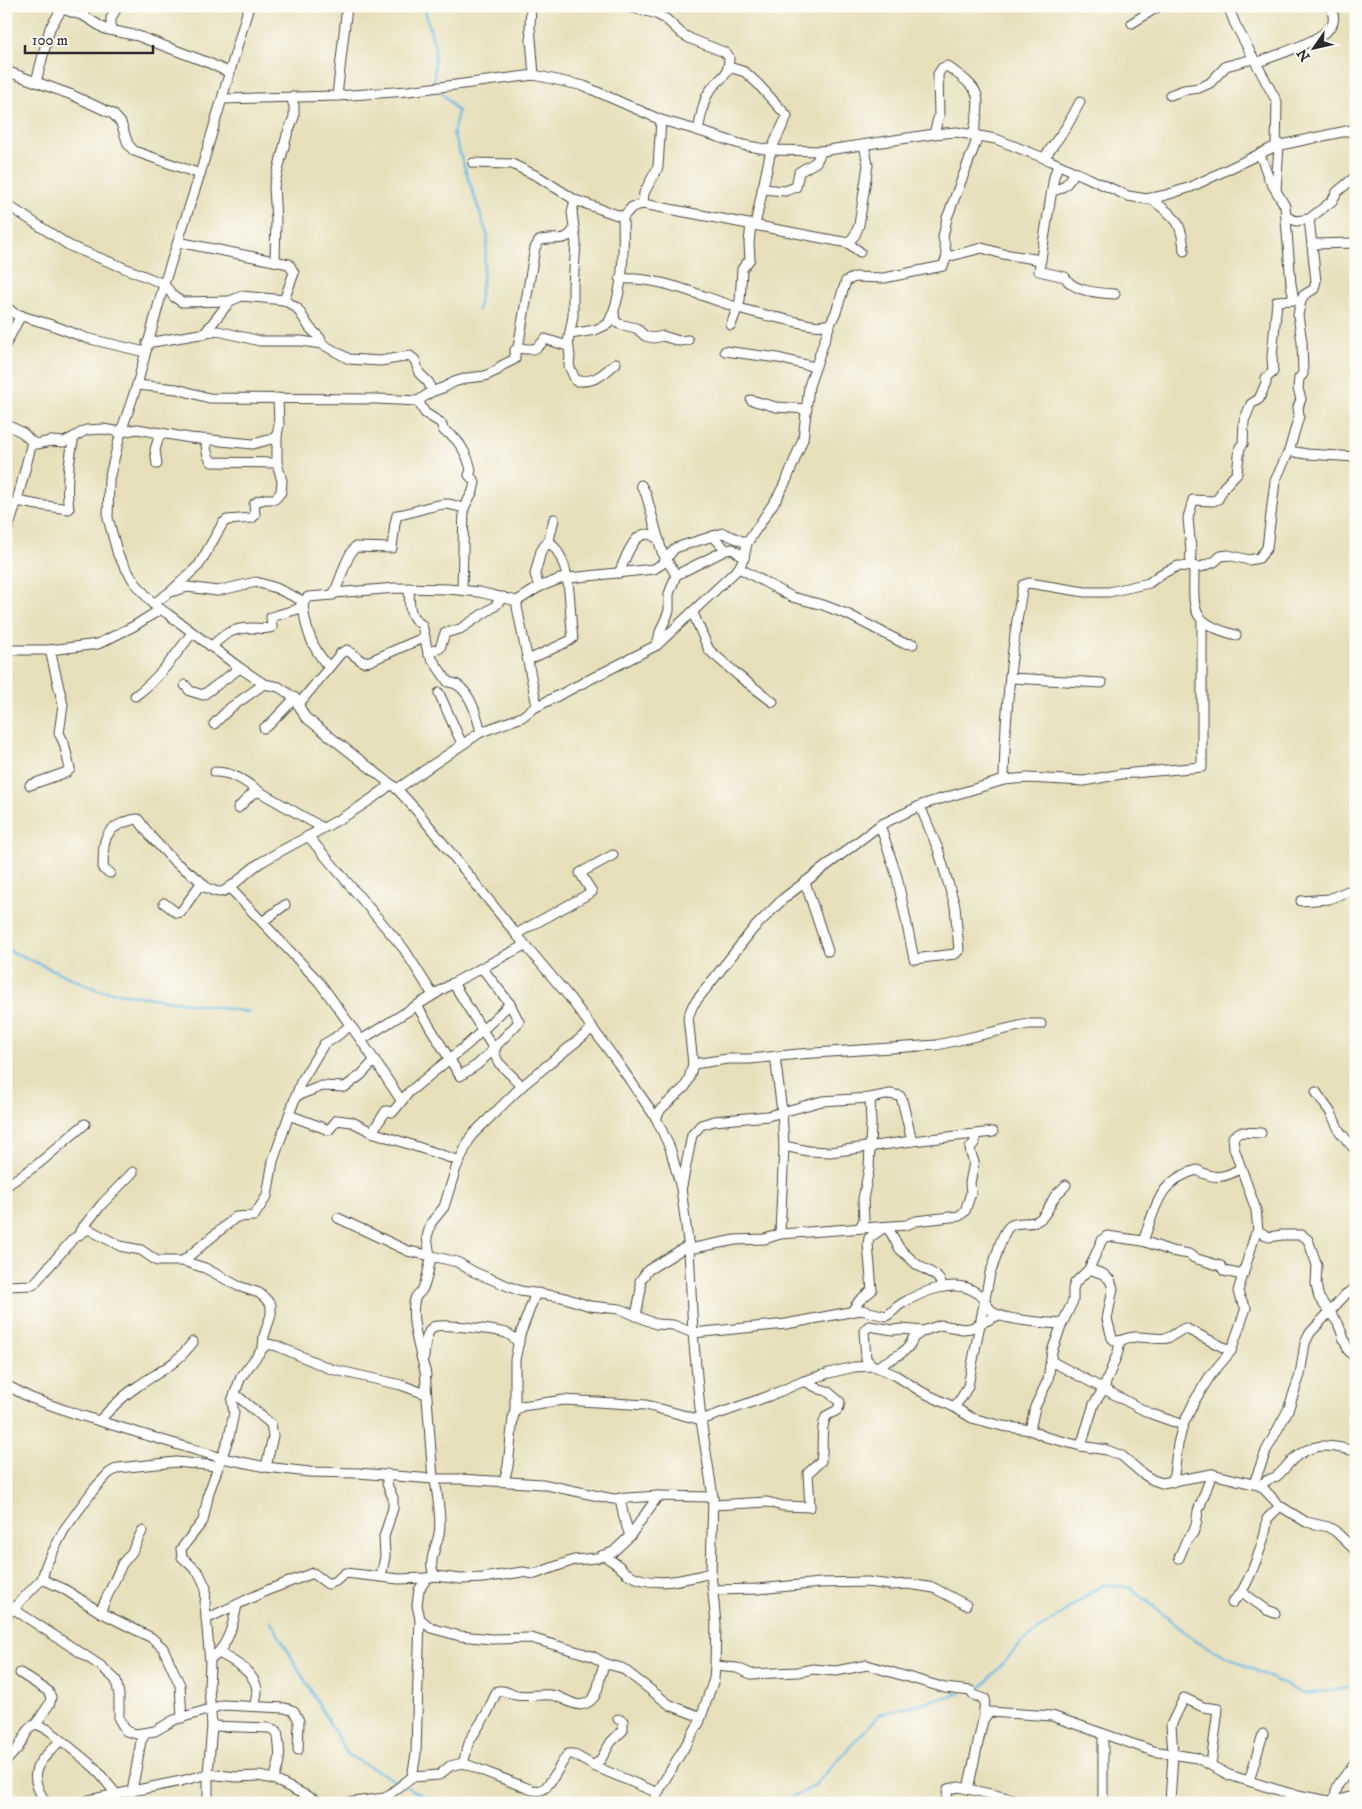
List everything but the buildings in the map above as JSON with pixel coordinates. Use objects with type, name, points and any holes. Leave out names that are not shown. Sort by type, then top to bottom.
[{"type":"street","points":[[111,30],[112,18],[118,6]]},
{"type":"street","points":[[249,6],[200,174],[164,284],[137,385],[121,432],[109,479],[108,518],[118,555],[133,580],[153,604],[264,684],[279,687],[297,702],[305,717],[394,786],[417,811],[593,1028],[656,1118],[670,1148],[681,1188],[689,1247],[693,1333],[701,1420],[713,1501],[712,1573],[716,1624],[715,1666],[714,1679],[700,1723],[653,1803]]},
{"type":"street","points":[[338,96],[347,6]]},
{"type":"street","points":[[531,6],[530,27],[534,75]]},
{"type":"street","points":[[624,6],[654,13],[666,19],[682,34],[724,52],[729,57],[727,73],[707,94],[698,130]]},
{"type":"street","points":[[1132,23],[1159,6]]},
{"type":"street","points":[[1228,6],[1235,24],[1277,102],[1276,192]]},
{"type":"street","points":[[1170,95],[1205,86],[1226,66],[1255,61],[1315,40],[1332,26],[1334,18],[1331,6]]},
{"type":"street","points":[[36,82],[50,28],[58,8],[84,16],[105,29],[138,36],[230,73]]},
{"type":"street","points":[[110,873],[103,869],[104,848],[108,833],[111,828],[138,819],[152,838],[175,862],[205,886],[217,892],[223,892],[249,869],[323,828],[482,732],[522,717],[537,706],[657,645],[693,613],[739,568],[744,558],[747,543],[788,479],[803,439],[809,386],[846,281],[855,278],[884,278],[943,266],[947,258],[943,237],[947,218],[975,136],[977,108],[976,93],[963,77],[948,66],[942,68],[938,74],[939,114],[934,134]]},
{"type":"street","points":[[729,67],[745,72],[787,116],[786,122],[771,150],[749,243],[750,259],[742,269],[740,301],[731,325]]},
{"type":"street","points":[[6,71],[72,95],[113,114],[121,123],[128,144],[134,151],[200,174]]},
{"type":"street","points":[[222,99],[338,96],[408,91],[534,75],[584,86],[661,120],[743,145],[771,150],[822,151],[956,132],[996,139],[1044,158],[1128,196],[1150,198],[1191,187],[1278,146],[1356,129]]},
{"type":"street","points":[[275,260],[274,186],[294,118],[294,106],[291,97]]},
{"type":"street","points":[[1044,158],[1067,126],[1080,102]]},
{"type":"street","points":[[643,204],[644,193],[658,167],[661,120]]},
{"type":"street","points":[[848,243],[860,225],[868,165],[864,145]]},
{"type":"street","points":[[762,189],[785,191],[796,187],[799,172],[816,162],[822,151]]},
{"type":"street","points":[[1236,635],[1219,630],[1199,618],[1194,605],[1188,518],[1193,500],[1213,501],[1218,499],[1224,487],[1237,473],[1240,447],[1243,444],[1244,421],[1251,404],[1261,394],[1266,378],[1273,372],[1277,301],[1294,300],[1285,206],[1269,179],[1260,154]]},
{"type":"street","points":[[473,163],[512,164],[575,200],[623,217]]},
{"type":"street","points":[[1058,165],[1039,271],[1065,277],[1068,282],[1079,289],[1115,294]]},
{"type":"street","points":[[1052,191],[1059,190],[1068,184],[1075,172]]},
{"type":"street","points":[[1287,217],[1296,221],[1309,219],[1332,201],[1337,192],[1356,175]]},
{"type":"street","points":[[1150,198],[1178,220],[1182,231],[1184,251]]},
{"type":"street","points":[[575,200],[572,212],[576,242],[572,285],[573,316],[569,338],[569,366],[576,381],[599,378],[616,363]]},
{"type":"street","points":[[6,204],[70,246],[164,284],[174,297],[182,302],[230,301],[242,296],[284,300],[297,308],[310,328],[320,338],[322,344]]},
{"type":"street","points":[[518,348],[532,350],[540,346],[545,339],[564,344],[569,338],[608,324],[614,313],[620,279],[623,217],[632,207],[643,204],[848,243],[860,252]]},
{"type":"street","points":[[1004,780],[1005,738],[1023,585],[1029,583],[1085,592],[1109,592],[1148,583],[1178,566],[1201,567],[1214,562],[1221,556],[1228,555],[1249,560],[1259,558],[1267,548],[1275,481],[1289,451],[1299,416],[1298,407],[1301,399],[1298,390],[1300,378],[1303,374],[1302,342],[1298,316],[1304,295],[1314,289],[1316,280],[1309,219]]},
{"type":"street","points":[[137,385],[177,389],[209,398],[418,401],[431,392],[445,388],[454,382],[485,376],[515,359],[515,350],[518,348],[535,248],[539,241],[543,239],[562,239],[571,234],[574,229]]},
{"type":"street","points":[[178,242],[289,264],[294,273],[284,300]]},
{"type":"street","points":[[1312,244],[1356,242]]},
{"type":"street","points":[[947,258],[982,248],[1003,254],[1041,260]]},
{"type":"street","points":[[620,279],[636,278],[660,282],[688,289],[737,308],[802,323],[823,326],[830,324]]},
{"type":"street","points":[[204,334],[230,301]]},
{"type":"street","points":[[6,306],[15,314],[86,338],[146,348],[218,332],[260,341],[301,341],[322,344],[349,359],[380,361],[410,356],[415,360],[419,373],[429,384],[431,392]]},
{"type":"street","points":[[614,313],[619,324],[636,328],[645,336],[654,338],[663,336],[688,340]]},
{"type":"street","points":[[6,344],[20,315]]},
{"type":"street","points":[[725,351],[778,358],[815,367]]},
{"type":"street","points":[[153,604],[170,592],[199,565],[223,523],[227,520],[252,518],[254,515],[254,504],[258,501],[275,499],[281,492],[282,481],[277,462],[278,398]]},
{"type":"street","points":[[751,400],[776,407],[807,409]]},
{"type":"street","points":[[418,401],[425,412],[441,423],[444,431],[448,432],[464,451],[472,470],[469,475],[475,482],[473,491],[464,508],[462,590]]},
{"type":"street","points":[[6,424],[23,433],[32,442],[37,444],[51,441],[64,442],[86,430],[103,429],[121,432],[137,429],[253,444],[272,439],[277,435]]},
{"type":"street","points":[[157,464],[156,450],[160,433]]},
{"type":"street","points":[[17,501],[69,509],[67,498],[70,457],[74,437]]},
{"type":"street","points":[[206,439],[206,448],[212,462],[277,462]]},
{"type":"street","points":[[6,534],[17,501],[32,442]]},
{"type":"street","points":[[1289,451],[1356,457]]},
{"type":"street","points":[[641,484],[646,494],[659,540],[676,575]]},
{"type":"street","points":[[334,593],[350,553],[355,547],[392,548],[397,515],[408,514],[426,507],[448,504],[464,508]]},
{"type":"street","points":[[539,587],[535,574],[541,551],[549,540],[554,519]]},
{"type":"street","points":[[212,647],[226,632],[248,628],[269,629],[272,627],[271,617],[298,610],[308,596],[409,588],[462,590],[517,601],[539,587],[567,578],[654,569],[662,564],[665,555],[675,548],[722,533],[747,543]]},
{"type":"street","points":[[619,572],[632,542],[646,534],[650,534],[659,540]]},
{"type":"street","points":[[713,536],[726,550]]},
{"type":"street","points":[[528,660],[573,638],[567,578],[556,548],[552,544],[544,546]]},
{"type":"street","points":[[657,645],[669,611],[669,594],[676,575],[726,550],[733,549],[744,558]]},
{"type":"street","points":[[739,568],[792,597],[823,605],[849,615],[903,643],[913,644]]},
{"type":"street","points":[[170,592],[188,586],[218,591],[256,582],[276,588],[303,601]]},
{"type":"street","points":[[409,588],[410,611],[414,620],[422,625],[428,654],[448,682],[458,685],[467,697],[482,732]]},
{"type":"street","points":[[428,654],[440,648],[445,633],[460,629],[495,606],[502,598]]},
{"type":"street","points":[[303,601],[309,636],[319,656],[329,667]]},
{"type":"street","points":[[517,601],[537,706]]},
{"type":"street","points":[[6,650],[50,650],[98,644],[162,609]]},
{"type":"street","points":[[693,613],[709,650],[773,702]]},
{"type":"street","points":[[656,1118],[660,1109],[686,1087],[693,1064],[688,1017],[693,1005],[753,929],[784,898],[880,825],[920,806],[964,790],[1004,780],[1027,778],[1084,781],[1120,774],[1202,767],[1202,620]]},
{"type":"street","points":[[135,696],[148,687],[174,658],[192,633]]},
{"type":"street","points":[[264,728],[297,702],[342,653],[347,650],[363,662],[370,661],[424,637]]},
{"type":"street","points":[[30,785],[67,772],[70,769],[64,743],[59,733],[63,705],[50,650]]},
{"type":"street","points":[[185,685],[190,691],[203,695],[240,668]]},
{"type":"street","points":[[1011,678],[1102,683]]},
{"type":"street","points":[[214,724],[230,708],[264,684]]},
{"type":"street","points":[[439,693],[462,744]]},
{"type":"street","points":[[215,772],[225,772],[244,780],[260,792],[323,828]]},
{"type":"street","points":[[238,808],[252,794],[260,792]]},
{"type":"street","points":[[880,825],[897,877],[914,959],[955,954],[960,950],[955,906],[938,849],[920,806]]},
{"type":"street","points":[[308,836],[404,949],[433,995]]},
{"type":"street","points":[[516,934],[592,892],[580,873],[613,855]]},
{"type":"street","points":[[805,882],[828,951]]},
{"type":"street","points":[[164,903],[177,913],[181,912],[199,886],[205,886]]},
{"type":"street","points":[[229,887],[320,982],[401,1100]]},
{"type":"street","points":[[1301,901],[1329,899],[1348,891],[1356,890]]},
{"type":"street","points":[[262,922],[285,905]]},
{"type":"street","points":[[361,1040],[453,983],[525,946]]},
{"type":"street","points":[[417,1006],[460,1076],[477,1065],[519,1022],[510,1004],[482,968]]},
{"type":"street","points":[[453,983],[494,1049],[498,1062],[522,1086]]},
{"type":"street","points":[[372,1132],[386,1111],[393,1112],[401,1100],[450,1059],[510,1004]]},
{"type":"street","points":[[693,1064],[728,1059],[938,1045],[1020,1026],[1041,1024]]},
{"type":"street","points":[[183,1261],[236,1217],[254,1216],[267,1196],[273,1161],[301,1082],[324,1044],[350,1025]]},
{"type":"street","points":[[426,1375],[416,1336],[414,1306],[416,1296],[422,1290],[427,1276],[431,1256],[427,1237],[431,1223],[444,1207],[471,1136],[522,1086],[593,1028]]},
{"type":"street","points":[[775,1056],[784,1146],[780,1234]]},
{"type":"street","points":[[296,1096],[322,1086],[345,1087],[361,1075],[375,1060]]},
{"type":"street","points":[[1316,1092],[1332,1113],[1340,1132],[1356,1151]]},
{"type":"street","points":[[681,1188],[692,1135],[700,1125],[714,1121],[768,1116],[822,1101],[870,1098],[890,1094],[900,1096],[912,1141]]},
{"type":"street","points":[[860,1227],[864,1220],[863,1199],[869,1169],[870,1098]]},
{"type":"street","points":[[289,1115],[329,1130],[337,1120],[352,1122],[372,1132],[460,1161]]},
{"type":"street","points":[[6,1186],[38,1164],[85,1124]]},
{"type":"street","points":[[784,1146],[808,1151],[830,1152],[992,1132]]},
{"type":"street","points":[[1173,1482],[1178,1444],[1183,1425],[1195,1400],[1210,1376],[1231,1351],[1246,1308],[1238,1291],[1255,1235],[1258,1231],[1256,1210],[1234,1148],[1234,1137],[1240,1132],[1261,1133]]},
{"type":"street","points":[[636,1316],[640,1281],[648,1270],[689,1247],[735,1240],[765,1239],[780,1234],[860,1227],[885,1227],[959,1216],[965,1211],[971,1193],[970,1184],[974,1162],[970,1154],[970,1148],[975,1142],[975,1135]]},
{"type":"street","points":[[1143,1241],[1164,1190],[1172,1181],[1186,1173],[1197,1170],[1206,1175],[1220,1177],[1228,1176],[1241,1168]]},
{"type":"street","points":[[6,1286],[33,1285],[102,1204],[133,1172]]},
{"type":"street","points":[[954,1407],[968,1386],[982,1323],[990,1274],[996,1262],[1002,1240],[1009,1227],[1015,1224],[1037,1221],[1049,1209],[1056,1196],[1066,1185]]},
{"type":"street","points":[[338,1218],[408,1251],[457,1262],[474,1272],[520,1290],[562,1297],[590,1306],[620,1309],[656,1324],[673,1325],[693,1333],[786,1324],[861,1310],[883,1316],[893,1326],[902,1329]]},
{"type":"street","points":[[885,1227],[890,1230],[900,1250],[922,1269],[932,1272],[942,1282],[942,1287]]},
{"type":"street","points":[[852,1311],[859,1301],[872,1290],[869,1238],[885,1227]]},
{"type":"street","points":[[73,1239],[88,1229],[120,1246],[141,1250],[157,1261],[183,1261],[205,1268],[238,1286],[266,1298],[270,1305],[271,1315],[264,1336],[263,1348]]},
{"type":"street","points":[[1258,1231],[1269,1237],[1282,1234],[1302,1235],[1308,1240],[1318,1265],[1316,1284],[1319,1298],[1338,1323],[1348,1350],[1356,1360]]},
{"type":"street","points":[[1030,1430],[1035,1407],[1048,1380],[1051,1361],[1062,1324],[1073,1301],[1075,1283],[1090,1269],[1102,1240],[1108,1236],[1143,1241],[1171,1251],[1189,1254],[1194,1258],[1221,1266],[1224,1271],[1243,1275]]},
{"type":"street","points":[[1090,1269],[1103,1274],[1110,1280],[1112,1288],[1107,1320],[1114,1340],[1120,1341],[1125,1338],[1143,1336],[1168,1338],[1185,1328],[1231,1351]]},
{"type":"street","points":[[883,1316],[891,1313],[900,1305],[942,1287],[953,1285],[976,1292],[986,1301],[993,1312],[999,1315],[1022,1320],[1062,1324]]},
{"type":"street","points":[[1257,1485],[1266,1451],[1288,1410],[1300,1375],[1306,1343],[1314,1327],[1346,1294],[1356,1288]]},
{"type":"street","points":[[504,1482],[508,1466],[515,1410],[515,1360],[518,1343],[536,1295],[539,1293]]},
{"type":"street","points":[[515,1410],[522,1406],[564,1400],[646,1405],[701,1420],[769,1396],[804,1381],[854,1367],[875,1367],[905,1351],[914,1338],[923,1331],[941,1325],[963,1329],[971,1328],[999,1315]]},
{"type":"street","points":[[1321,1320],[1328,1319],[1338,1323]]},
{"type":"street","points":[[412,1777],[416,1754],[420,1619],[417,1605],[419,1590],[431,1577],[432,1562],[439,1532],[426,1394],[424,1358],[427,1335],[435,1326],[450,1326],[508,1333],[518,1343]]},
{"type":"street","points":[[923,1331],[893,1330],[869,1326],[864,1331],[866,1359],[875,1367],[895,1375],[922,1392],[972,1418],[1002,1426],[1030,1430],[1046,1437],[1081,1446],[1107,1450],[1122,1456],[1153,1480],[1162,1484],[1212,1474],[1257,1485],[1280,1506],[1306,1522],[1328,1527],[1335,1531],[1356,1551]]},
{"type":"street","points":[[1081,1446],[1094,1404],[1103,1390],[1118,1352],[1120,1341]]},
{"type":"street","points":[[100,1420],[136,1387],[182,1357],[193,1342]]},
{"type":"street","points":[[208,1803],[208,1774],[212,1726],[208,1689],[210,1662],[206,1619],[206,1588],[199,1574],[182,1557],[181,1549],[203,1521],[209,1492],[217,1466],[222,1458],[234,1413],[232,1401],[241,1377],[267,1344],[277,1346],[331,1369],[401,1385],[426,1394]]},
{"type":"street","points":[[1051,1361],[1149,1413],[1183,1425]]},
{"type":"street","points":[[6,1385],[31,1398],[100,1420],[222,1458],[266,1466],[309,1472],[387,1474],[434,1479],[542,1484],[613,1499],[658,1496],[713,1501],[767,1502],[783,1506],[810,1507],[808,1473],[821,1461],[822,1433],[825,1418],[840,1407],[840,1402],[828,1391],[820,1390],[804,1381]]},
{"type":"street","points":[[235,1394],[271,1424],[273,1436],[266,1466]]},
{"type":"street","points":[[1257,1485],[1276,1477],[1294,1459],[1310,1447],[1328,1446],[1356,1451]]},
{"type":"street","points":[[217,1466],[176,1462],[118,1468],[109,1473],[94,1489],[64,1530],[46,1565],[42,1579],[9,1612],[101,1666],[116,1680],[119,1695],[119,1719],[126,1731],[136,1734],[155,1731],[182,1718],[223,1705],[285,1708],[294,1711],[299,1720],[298,1750]]},
{"type":"street","points":[[381,1576],[385,1557],[384,1537],[393,1508],[393,1498],[387,1484],[387,1474]]},
{"type":"street","points":[[1178,1558],[1186,1540],[1193,1533],[1196,1526],[1198,1511],[1212,1474]]},
{"type":"street","points":[[206,1619],[313,1573],[328,1584],[345,1573],[399,1579],[431,1577],[483,1578],[522,1572],[535,1574],[574,1560],[613,1552],[630,1536],[658,1496]]},
{"type":"street","points":[[620,1498],[630,1536]]},
{"type":"street","points":[[1232,1603],[1242,1592],[1258,1554],[1267,1527],[1267,1519],[1280,1506]]},
{"type":"street","points":[[100,1612],[122,1564],[132,1552],[142,1530]]},
{"type":"street","points":[[603,1555],[626,1573],[637,1578],[659,1582],[712,1573]]},
{"type":"street","points":[[42,1579],[64,1588],[100,1612],[152,1638],[163,1648],[180,1685],[182,1718]]},
{"type":"street","points":[[713,1590],[758,1589],[820,1583],[867,1582],[891,1585],[909,1584],[934,1588],[966,1605]]},
{"type":"street","points":[[1242,1592],[1267,1610],[1275,1613]]},
{"type":"street","points":[[210,1662],[225,1646],[237,1605]]},
{"type":"street","points":[[420,1619],[431,1628],[460,1636],[492,1639],[531,1638],[592,1656],[606,1664],[622,1668],[670,1705],[701,1717]]},
{"type":"street","points":[[219,1653],[245,1670],[253,1678],[257,1689],[254,1706]]},
{"type":"street","points":[[463,1763],[470,1740],[487,1713],[497,1691],[502,1690],[516,1695],[554,1695],[573,1705],[584,1704],[594,1697],[602,1667],[606,1664]]},
{"type":"street","points":[[715,1666],[737,1668],[752,1674],[798,1672],[813,1669],[836,1670],[867,1666],[945,1688],[971,1691],[972,1694],[985,1700],[983,1720],[968,1789]]},
{"type":"street","points":[[6,1761],[18,1748],[30,1726],[36,1724],[50,1703],[51,1697],[48,1691],[20,1672]]},
{"type":"street","points":[[1170,1803],[1173,1754],[1171,1725],[1184,1698],[1203,1707],[1218,1709],[1211,1765]]},
{"type":"street","points":[[983,1720],[989,1712],[1052,1716],[1153,1750],[1197,1758],[1229,1775],[1288,1793],[1333,1802],[1356,1795]]},
{"type":"street","points":[[594,1766],[610,1742],[622,1730],[623,1721],[618,1719]]},
{"type":"street","points":[[36,1724],[49,1730],[95,1768],[111,1798]]},
{"type":"street","points":[[212,1726],[269,1728],[277,1731],[281,1758],[273,1779]]},
{"type":"street","points":[[132,1792],[141,1741],[146,1732]]},
{"type":"street","points":[[1102,1803],[1103,1734]]},
{"type":"street","points":[[1249,1781],[1263,1734]]},
{"type":"street","points":[[46,1803],[38,1791],[35,1776],[36,1767],[60,1740]]},
{"type":"street","points":[[346,1803],[385,1798],[412,1777],[439,1775],[450,1766],[463,1763],[532,1790],[541,1790],[547,1786],[568,1754],[573,1754],[594,1766],[658,1793]]},
{"type":"street","points":[[1333,1802],[1338,1785],[1356,1761]]},
{"type":"street","points":[[83,1803],[208,1774],[237,1777],[259,1776],[273,1779],[321,1803]]},
{"type":"street","points":[[946,1803],[948,1789],[959,1787],[1030,1803]]},
{"type":"waterway","points":[[424,6],[435,48],[434,83],[436,86]]},
{"type":"waterway","points":[[440,90],[458,112],[453,133],[488,237],[478,310]]},
{"type":"waterway","points":[[6,949],[98,990],[249,1012]]},
{"type":"waterway","points":[[974,1690],[980,1689],[1022,1642],[1103,1584],[1131,1588],[1197,1642],[1304,1694],[1356,1687]]},
{"type":"waterway","points":[[270,1620],[348,1755],[436,1803]]},
{"type":"waterway","points":[[781,1803],[813,1787],[880,1714],[961,1693]]}]
